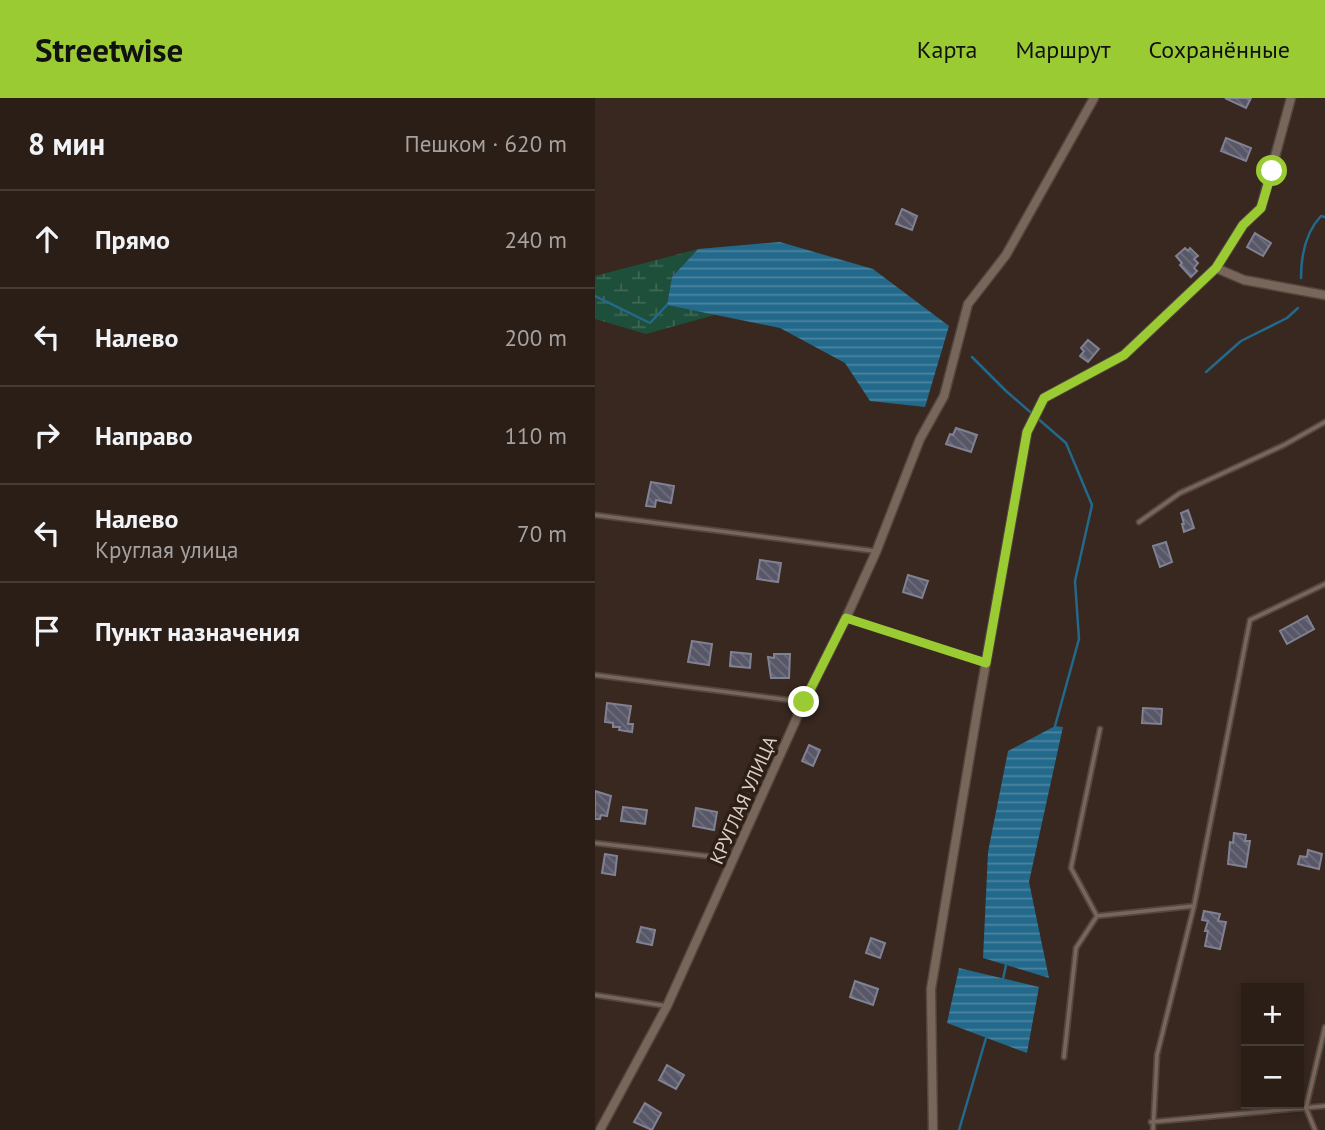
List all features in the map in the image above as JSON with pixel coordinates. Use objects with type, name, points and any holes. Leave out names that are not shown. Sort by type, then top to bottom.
[{"type":"street","name":"КРУГЛАЯ УЛИЦА","points":[[600,1130],[667,1006],[804,702],[876,552],[920,439],[944,396],[968,304],[1006,255],[1094,98]]},
{"type":"street","points":[[933,1130],[931,989],[1027,432],[1044,398],[1124,355],[1216,268],[1243,225],[1261,208],[1291,98]]},
{"type":"street","points":[[1216,268],[1244,280],[1325,295]]},
{"type":"lane","points":[[1139,522],[1180,493],[1284,445],[1325,422]]},
{"type":"lane","points":[[595,516],[876,552]]},
{"type":"lane","points":[[1153,1130],[1151,1122],[1157,1055],[1193,906],[1250,620],[1325,584]]},
{"type":"lane","points":[[846,618],[986,663]]},
{"type":"lane","points":[[595,675],[804,702]]},
{"type":"lane","points":[[1097,916],[1070,868],[1100,729]]},
{"type":"lane","points":[[595,843],[734,860]]},
{"type":"lane","points":[[1097,916],[1193,906]]},
{"type":"lane","points":[[1064,1057],[1076,948],[1097,916]]},
{"type":"lane","points":[[595,995],[667,1006]]},
{"type":"lane","points":[[1315,1130],[1306,1108],[1325,1027]]},
{"type":"lane","points":[[1151,1122],[1325,1106]]},
{"type":"green space","points":[[698,249],[672,277],[667,305],[718,314],[646,334],[595,319],[595,276]]},
{"type":"water","points":[[780,242],[873,269],[949,326],[925,407],[870,401],[845,363],[780,328],[667,305],[672,277],[698,249]]},
{"type":"water","points":[[1055,726],[1063,727],[1029,882],[1049,978],[983,958],[988,852],[1008,751]]},
{"type":"water","points":[[959,968],[1039,987],[1027,1053],[947,1023]]},
{"type":"building","points":[[1225,98],[1251,98],[1246,108]]},
{"type":"building","points":[[1226,138],[1251,148],[1246,161],[1221,151]]},
{"type":"building","points":[[902,209],[917,216],[912,230],[896,224]]},
{"type":"building","points":[[1255,233],[1271,243],[1263,256],[1247,247]]},
{"type":"building","points":[[1185,248],[1188,251],[1190,248],[1198,256],[1194,259],[1198,263],[1194,268],[1197,271],[1191,277],[1176,256]]},
{"type":"building","points":[[1088,340],[1099,349],[1088,362],[1080,356],[1084,351],[1081,348]]},
{"type":"building","points":[[956,428],[977,435],[971,452],[946,444]]},
{"type":"building","points":[[651,482],[674,486],[671,503],[656,500],[655,507],[646,506]]},
{"type":"building","points":[[1188,510],[1194,528],[1184,532],[1181,513]]},
{"type":"building","points":[[1166,542],[1172,562],[1160,567],[1153,546]]},
{"type":"building","points":[[760,560],[781,563],[778,582],[757,579]]},
{"type":"building","points":[[908,575],[928,581],[922,598],[903,592]]},
{"type":"building","points":[[1307,616],[1314,629],[1287,644],[1280,631]]},
{"type":"building","points":[[692,641],[712,644],[709,665],[688,662]]},
{"type":"building","points":[[731,652],[751,654],[750,668],[730,666]]},
{"type":"building","points":[[774,654],[790,654],[789,678],[771,678],[768,657],[774,658]]},
{"type":"building","points":[[607,703],[631,706],[628,724],[633,724],[632,732],[619,730],[620,727],[613,727],[613,723],[605,722]]},
{"type":"building","points":[[1143,708],[1162,709],[1161,724],[1142,723]]},
{"type":"building","points":[[809,745],[820,750],[813,766],[802,761]]},
{"type":"building","points":[[595,791],[611,796],[607,816],[601,815],[600,819],[595,819]]},
{"type":"building","points":[[623,807],[647,810],[645,824],[621,821]]},
{"type":"building","points":[[696,808],[717,812],[714,830],[693,826]]},
{"type":"building","points":[[1234,833],[1246,835],[1245,841],[1250,841],[1246,867],[1228,864],[1230,842],[1233,843]]},
{"type":"building","points":[[1308,850],[1322,854],[1319,869],[1298,864],[1300,856],[1307,857]]},
{"type":"building","points":[[605,854],[617,856],[615,875],[602,873]]},
{"type":"building","points":[[1204,911],[1220,914],[1218,921],[1226,922],[1220,949],[1205,946],[1208,921],[1202,920]]},
{"type":"building","points":[[641,927],[655,930],[652,945],[637,942]]},
{"type":"building","points":[[871,938],[885,943],[880,958],[866,953]]},
{"type":"building","points":[[855,981],[878,989],[873,1005],[850,997]]},
{"type":"building","points":[[667,1065],[684,1075],[676,1089],[659,1080]]},
{"type":"building","points":[[645,1103],[661,1113],[652,1130],[634,1122]]},
{"type":"waterway","points":[[1301,278],[1303,253],[1308,237],[1321,216],[1325,217]]},
{"type":"waterway","points":[[595,296],[650,323],[667,305]]},
{"type":"waterway","points":[[1206,372],[1241,341],[1287,318],[1298,308]]},
{"type":"waterway","points":[[972,357],[1006,391],[1066,443],[1092,505],[1075,581],[1079,639],[1055,726]]},
{"type":"waterway","points":[[1003,979],[1006,965]]},
{"type":"waterway","points":[[959,1130],[986,1038]]},
{"type":"route","points":[[804,702],[846,618],[986,663],[1027,432],[1044,398],[1124,355],[1216,268],[1243,225],[1261,208],[1272,171]]}]
